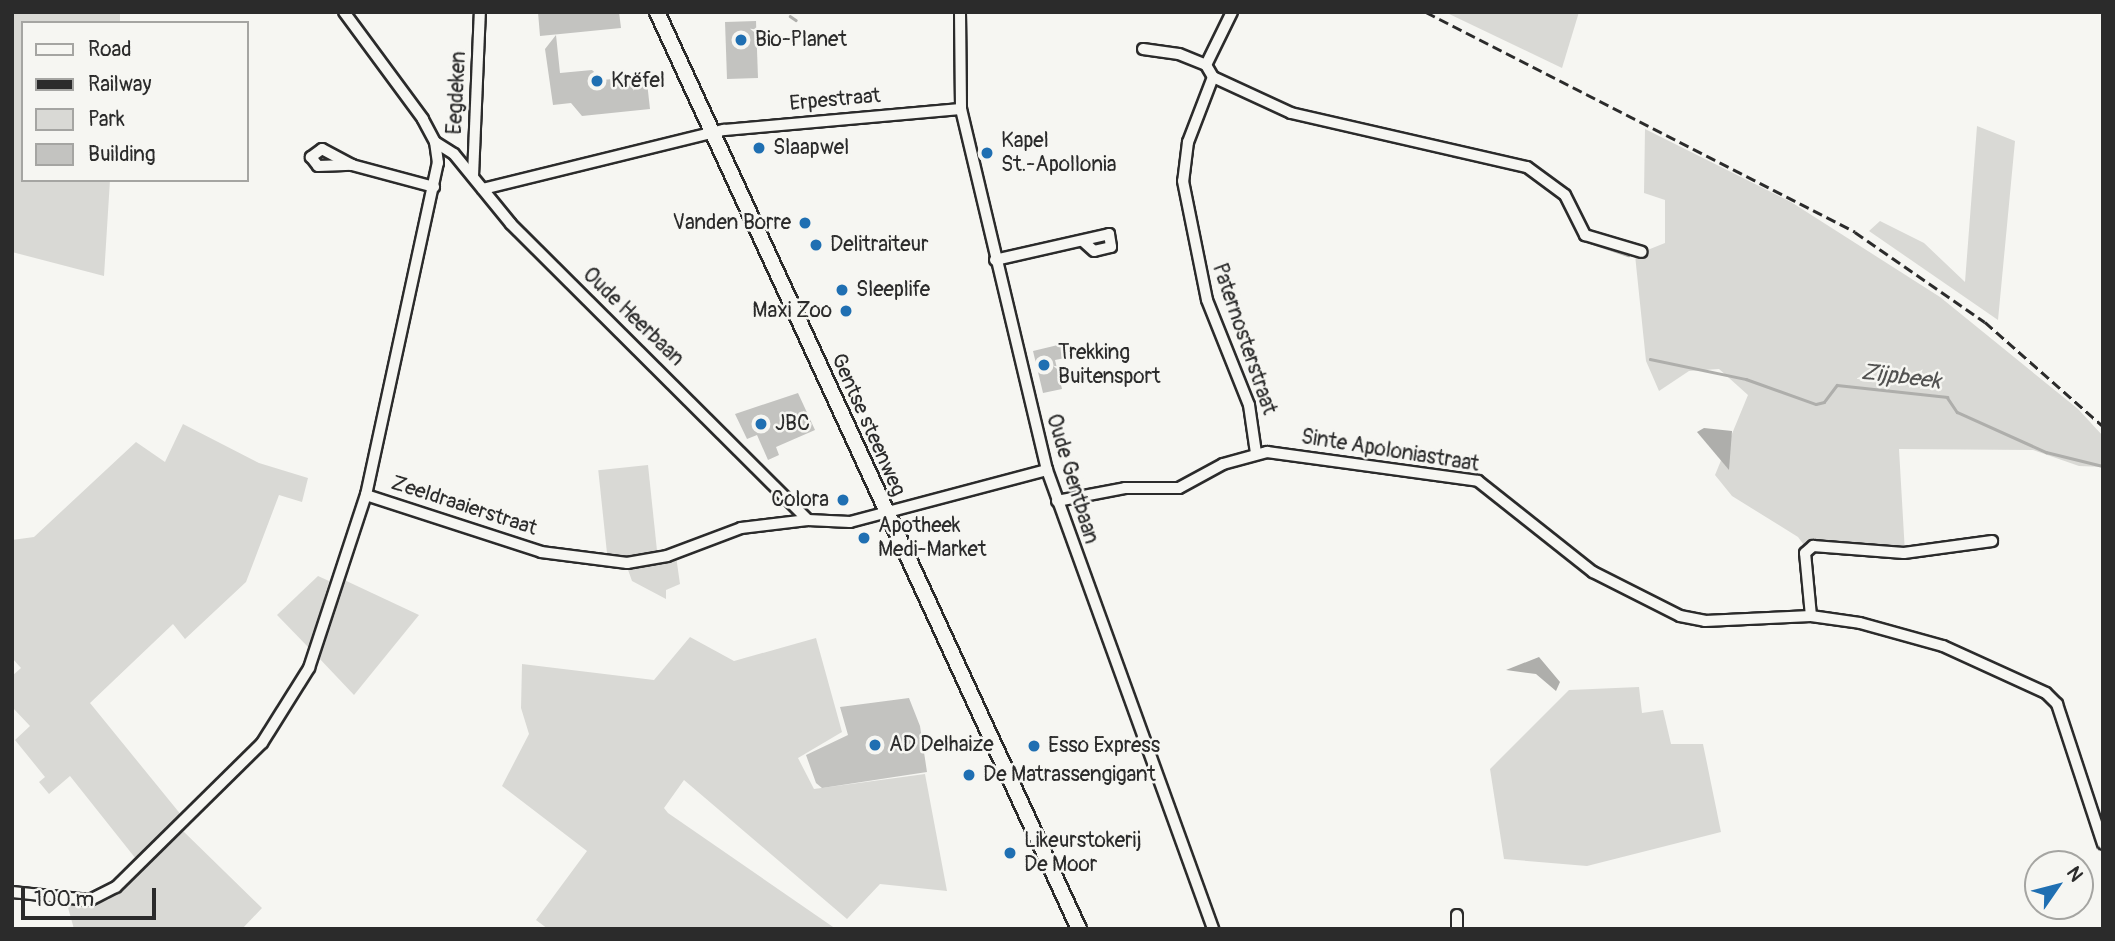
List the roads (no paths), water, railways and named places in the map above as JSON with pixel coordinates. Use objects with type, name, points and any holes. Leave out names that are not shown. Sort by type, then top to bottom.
[{"type":"main road","name":"Gentse steenweg","points":[[657,12],[885,514],[1079,929]]},
{"type":"street","name":"Oude Heerbaan","points":[[344,12],[435,142],[473,176],[545,258],[808,520]]},
{"type":"street","name":"Eegdeken","points":[[473,176],[480,12]]},
{"type":"street","name":"Oude Gentbaan","points":[[960,12],[961,109],[1047,470],[1213,929]]},
{"type":"street","points":[[1206,65],[1232,12]]},
{"type":"street","points":[[1143,49],[1179,54],[1206,65],[1213,77],[1274,108],[1527,167],[1565,194],[1585,235],[1638,251]]},
{"type":"street","name":"Paternosterstraat","points":[[1213,77],[1188,142],[1183,181],[1207,300],[1249,405],[1256,453]]},
{"type":"street","name":"Erpestraat","points":[[483,188],[713,133],[961,109]]},
{"type":"street","points":[[366,495],[434,187],[435,142]]},
{"type":"street","points":[[352,165],[434,187]]},
{"type":"street","points":[[995,260],[1083,240]]},
{"type":"street","name":"Sinte Apoloniastraat","points":[[1057,501],[1125,488],[1190,486],[1214,468],[1256,453],[1478,481],[1593,572],[1680,616],[1705,621],[1811,616],[1943,646],[2052,697],[2103,844]]},
{"type":"street","points":[[885,514],[1047,470]]},
{"type":"street","name":"Zeeldraaierstraat","points":[[12,892],[90,900],[102,896],[182,824],[262,743],[299,691],[366,495],[535,550],[599,562],[667,556],[741,528],[808,520],[850,522],[885,514]]},
{"type":"street","points":[[1811,616],[1804,553],[1813,546],[1904,553],[1992,541]]},
{"type":"street","points":[[1457,915],[1457,929]]},
{"type":"waterway","name":"Zijpbeek","points":[[790,16],[796,20]]},
{"type":"waterway","name":"Zijpbeek","points":[[1453,156],[1466,158]]},
{"type":"waterway","name":"Zijpbeek","points":[[1556,193],[1564,204]]},
{"type":"waterway","name":"Zijpbeek","points":[[1569,215],[1581,239],[1628,255]]},
{"type":"waterway","name":"Zijpbeek","points":[[1650,359],[1746,379],[1816,404],[1824,402],[1837,385],[1947,397],[1957,412],[2046,452],[2103,466]]},
{"type":"railway","points":[[1426,12],[1855,232],[1985,322],[2103,426]]},
{"type":"place","name":"Bio-Planet","points":[[741,40]]},
{"type":"place","name":"Krëfel","points":[[597,81]]},
{"type":"place","name":"Slaapwel","points":[[759,148]]},
{"type":"place","name":"Kapel St.-Apollonia","points":[[987,153]]},
{"type":"place","name":"Vanden Borre","points":[[805,223]]},
{"type":"place","name":"Delitraiteur","points":[[816,245]]},
{"type":"place","name":"Sleeplife","points":[[842,290]]},
{"type":"place","name":"Maxi Zoo","points":[[846,311]]},
{"type":"place","name":"Trekking Buitensport","points":[[1044,365]]},
{"type":"place","name":"JBC","points":[[761,424]]},
{"type":"place","name":"Colora","points":[[843,500]]},
{"type":"place","name":"Apotheek Medi-Market","points":[[864,538]]},
{"type":"place","name":"AD Delhaize","points":[[875,745]]},
{"type":"place","name":"Esso Express","points":[[1034,746]]},
{"type":"place","name":"De Matrassengigant","points":[[969,775]]},
{"type":"place","name":"Likeurstokerij De Moor","points":[[1010,853]]}]
